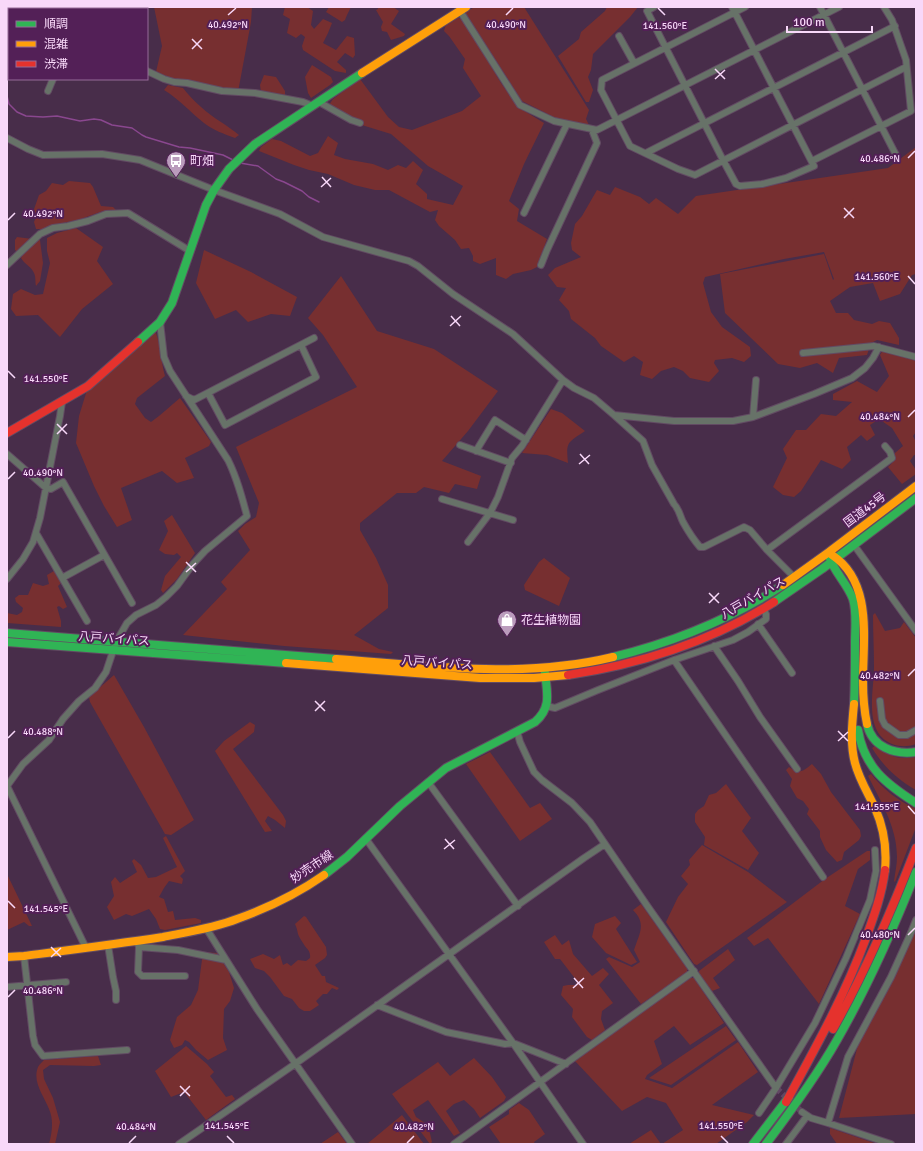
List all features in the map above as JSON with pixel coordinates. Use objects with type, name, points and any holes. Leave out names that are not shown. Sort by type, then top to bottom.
[{"type":"main road","points":[[7,433],[88,386],[160,322],[172,304],[206,205],[214,190],[230,169],[255,144],[460,9]]},
{"type":"main road","name":"国道45号","points":[[828,553],[916,486]]},
{"type":"main road","name":"国道45号","points":[[837,558],[916,498]]},
{"type":"main road","points":[[828,553],[837,558],[848,573],[855,584],[862,603],[864,620],[862,734],[866,746],[873,759],[893,781],[916,796]]},
{"type":"main road","points":[[828,553],[830,563],[849,589],[853,602],[855,621],[855,685],[858,734],[862,748],[868,761],[877,773],[889,785],[916,803]]},
{"type":"main road","name":"八戸バイパス","points":[[7,633],[466,669],[507,670],[545,668],[616,657],[687,634],[752,604],[828,553]]},
{"type":"main road","name":"八戸バイパス","points":[[7,642],[480,678],[545,677],[567,675],[615,667],[682,647],[714,634],[763,608],[801,584],[837,558]]},
{"type":"main road","points":[[545,668],[546,706]]},
{"type":"main road","points":[[786,1102],[838,1005],[864,944],[879,902],[884,881],[886,859],[885,838],[880,819],[857,770],[853,753],[853,707],[855,685]]},
{"type":"main road","points":[[862,693],[868,729],[873,738],[889,751],[898,753],[916,752]]},
{"type":"main road","name":"妙売市線","points":[[7,958],[108,945],[138,944],[236,920],[289,897],[323,876],[347,857],[400,806],[446,768],[535,722],[543,714],[546,706]]},
{"type":"main road","points":[[754,1144],[786,1102],[822,1048],[844,1011],[868,965],[899,893],[916,848]]},
{"type":"main road","points":[[766,1144],[802,1095],[841,1033],[867,986],[887,944],[916,872]]},
{"type":"main road","points":[[903,906],[916,881]]},
{"type":"street","points":[[654,7],[647,10],[736,184],[740,186],[762,184],[786,178],[814,166],[734,10]]},
{"type":"street","points":[[745,7],[734,10],[666,48],[602,80],[601,90],[630,146],[678,169],[695,175],[792,124],[906,67]]},
{"type":"street","points":[[820,7],[896,155]]},
{"type":"street","points":[[460,9],[520,105],[554,121],[597,130],[839,7]]},
{"type":"street","points":[[812,161],[911,111],[906,60],[894,26],[884,7]]},
{"type":"street","points":[[646,153],[894,26]]},
{"type":"street","points":[[619,36],[634,63]]},
{"type":"street","points":[[148,71],[174,82],[187,83],[222,91],[255,93],[316,104],[360,123]]},
{"type":"street","points":[[48,91],[53,80]]},
{"type":"street","points":[[524,213],[567,124]]},
{"type":"street","points":[[541,265],[597,143],[592,130]]},
{"type":"street","points":[[7,138],[42,155],[102,154],[140,160],[214,190],[280,214],[323,237],[409,261],[418,266],[453,294],[513,334],[563,380],[574,388],[594,398],[643,441],[652,465],[674,504],[678,508],[682,520],[693,539],[700,547],[704,547],[744,527],[750,530],[767,550],[794,577]]},
{"type":"street","points":[[7,265],[40,234],[53,228],[88,221],[106,214],[128,213],[190,251]]},
{"type":"street","points":[[86,948],[7,786],[23,764],[49,740],[63,719],[79,701],[95,688],[106,672],[116,642],[128,623],[136,615],[156,605],[166,597],[177,586],[204,551],[247,516],[235,474],[228,460],[170,371],[164,357],[160,322]]},
{"type":"street","points":[[185,395],[194,400],[314,338]]},
{"type":"street","points":[[208,393],[225,424],[232,421],[316,377],[301,345]]},
{"type":"street","points":[[803,353],[874,346],[916,357]]},
{"type":"street","points":[[614,415],[674,421],[733,421],[753,417],[852,378],[865,368],[880,347]]},
{"type":"street","points":[[468,542],[490,513],[512,458],[526,440],[563,380]]},
{"type":"street","points":[[753,417],[756,380]]},
{"type":"street","points":[[7,579],[23,559],[36,533],[62,402]]},
{"type":"street","points":[[476,451],[495,420],[526,440]]},
{"type":"street","points":[[460,445],[511,463]]},
{"type":"street","points":[[767,550],[892,458],[890,452],[885,446]]},
{"type":"street","points":[[7,454],[46,488],[51,489],[63,482],[132,603]]},
{"type":"street","points":[[442,499],[513,520]]},
{"type":"street","points":[[36,533],[87,621]]},
{"type":"street","points":[[854,545],[916,631]]},
{"type":"street","points":[[62,578],[104,555]]},
{"type":"street","points":[[546,706],[555,708],[674,660],[733,640],[748,632],[766,618],[763,608]]},
{"type":"street","points":[[758,624],[792,673]]},
{"type":"street","points":[[714,646],[760,717],[797,769]]},
{"type":"street","points":[[674,660],[823,877]]},
{"type":"street","points":[[880,701],[882,719],[885,725],[892,731],[899,735],[907,735],[916,730]]},
{"type":"street","points":[[517,731],[520,742],[534,772],[572,803],[590,822],[776,1088]]},
{"type":"street","points":[[428,782],[518,906]]},
{"type":"street","points":[[366,839],[513,1043],[539,1083],[583,1144]]},
{"type":"street","points":[[179,1144],[295,1064],[605,844]]},
{"type":"street","points":[[759,1113],[776,1088],[815,1023],[846,958],[870,900],[876,872],[875,850]]},
{"type":"street","points":[[828,1123],[848,1057],[891,977],[916,920]]},
{"type":"street","points":[[206,928],[257,1009],[352,1144]]},
{"type":"street","points":[[185,976],[142,976],[138,972],[138,944],[178,950],[226,960]]},
{"type":"street","points":[[108,945],[112,977],[116,991],[116,1000]]},
{"type":"street","points":[[24,956],[26,985],[33,1036],[35,1045],[43,1056],[127,1050]]},
{"type":"street","points":[[454,1144],[694,971]]},
{"type":"street","points":[[7,987],[66,982]]},
{"type":"street","points":[[377,1005],[446,1032],[505,1044],[513,1043],[566,1064]]},
{"type":"street","points":[[786,1144],[805,1114],[811,1118],[891,1144]]},
{"type":"shaded area","points":[[154,7],[252,7],[251,22],[238,92],[174,79],[156,72],[162,46]]},
{"type":"shaded area","points":[[285,7],[307,7],[313,11],[311,25],[314,29],[323,19],[332,23],[323,43],[336,50],[347,36],[354,38],[355,55],[353,58],[345,53],[337,62],[346,70],[346,73],[335,71],[303,50],[302,46],[305,37],[301,34],[296,38],[287,33],[290,19],[283,15]]},
{"type":"shaded area","points":[[329,7],[351,7],[345,20],[342,22],[326,12]]},
{"type":"shaded area","points":[[378,7],[393,7],[399,11],[391,24],[405,34],[404,36],[391,40],[387,32],[382,31],[381,27],[383,22],[376,10]]},
{"type":"shaded area","points":[[475,7],[524,7],[589,110],[586,119],[590,127],[555,118],[522,101],[465,12]]},
{"type":"shaded area","points":[[607,7],[638,7],[593,54],[591,70],[588,77],[593,90],[589,102],[586,102],[558,56],[579,39],[581,32],[605,11]]},
{"type":"shaded area","points":[[457,17],[466,25],[501,83],[518,107],[544,123],[524,164],[509,201],[519,209],[517,221],[547,239],[537,267],[513,274],[506,279],[496,275],[496,258],[480,264],[473,261],[473,256],[469,248],[461,249],[455,240],[439,226],[435,220],[438,210],[430,212],[389,190],[375,190],[354,185],[328,174],[294,165],[259,151],[261,147],[272,139],[281,141],[310,156],[318,153],[328,136],[338,143],[334,155],[345,159],[373,164],[388,170],[398,165],[406,168],[413,161],[423,170],[416,184],[427,194],[427,199],[453,205],[463,186],[428,166],[391,134],[352,122],[327,108],[333,99],[360,79],[388,117],[399,127],[412,130],[462,111],[481,96],[463,68],[465,59],[444,31],[446,24]]},
{"type":"shaded area","points":[[312,65],[331,77],[333,82],[311,98],[308,93],[305,77]]},
{"type":"shaded area","points":[[264,75],[276,77],[285,91],[285,95],[261,92],[260,85]]},
{"type":"shaded area","points":[[168,85],[183,88],[206,111],[239,135],[235,138],[219,132],[207,125],[175,97],[164,90]]},
{"type":"shaded area","points":[[916,147],[916,274],[912,275],[900,294],[880,301],[873,283],[850,287],[830,301],[836,313],[848,313],[854,320],[872,324],[879,321],[890,323],[899,338],[899,345],[877,340],[871,343],[867,355],[839,358],[833,373],[817,363],[800,368],[778,364],[725,313],[720,274],[824,254],[833,280],[834,279],[824,252],[784,259],[705,277],[703,283],[711,312],[722,327],[750,347],[751,356],[744,362],[732,358],[715,360],[714,363],[719,371],[709,382],[690,378],[683,371],[674,367],[661,371],[652,379],[640,375],[643,362],[634,356],[624,362],[601,346],[595,338],[571,319],[569,311],[559,300],[566,288],[557,287],[548,275],[555,268],[581,257],[572,250],[571,243],[575,224],[582,216],[597,190],[610,195],[615,187],[640,197],[649,204],[656,198],[678,214],[696,196],[888,168]]},
{"type":"shaded area","points":[[69,181],[90,183],[101,206],[113,207],[116,210],[103,211],[81,219],[43,229],[36,229],[34,222],[36,217],[33,212],[39,195],[46,191],[52,183],[63,185]]},
{"type":"shaded area","points":[[76,228],[103,247],[97,261],[113,284],[82,309],[60,337],[38,315],[16,316],[11,309],[13,294],[21,289],[35,295],[43,294],[50,263],[47,251],[47,238],[57,233]]},
{"type":"shaded area","points":[[17,237],[40,240],[43,263],[40,281],[36,286],[33,271],[22,260],[22,256],[15,250],[15,240]]},
{"type":"shaded area","points":[[204,250],[251,272],[297,297],[290,316],[271,314],[248,322],[236,310],[215,319],[196,283]]},
{"type":"shaded area","points":[[341,276],[377,331],[434,349],[498,391],[468,431],[442,461],[481,476],[477,489],[455,484],[449,493],[424,487],[416,493],[397,493],[360,523],[360,530],[376,558],[388,585],[388,608],[354,635],[379,649],[393,652],[391,654],[284,646],[183,635],[227,589],[221,582],[250,550],[238,531],[245,524],[256,517],[259,503],[236,447],[357,387],[323,335],[308,318]]},
{"type":"shaded area","points":[[156,333],[165,376],[137,398],[135,404],[145,418],[151,422],[180,398],[211,442],[209,446],[185,458],[194,478],[177,483],[162,471],[121,488],[132,520],[117,527],[94,486],[76,443],[79,416],[87,390],[122,361],[151,334]]},
{"type":"shaded area","points":[[883,350],[916,361],[916,432],[913,436],[916,442],[916,455],[914,455],[910,461],[916,470],[916,474],[902,484],[888,467],[895,460],[895,453],[903,446],[892,428],[879,419],[870,425],[875,435],[867,441],[861,435],[847,447],[851,460],[842,469],[821,460],[801,491],[794,497],[783,495],[773,487],[787,458],[783,449],[796,430],[806,430],[821,414],[836,416],[852,402],[833,400],[833,394],[857,381],[877,392],[889,376],[880,355]]},
{"type":"shaded area","points":[[551,409],[562,413],[585,431],[574,438],[569,444],[567,451],[568,463],[547,455],[522,453]]},
{"type":"shaded area","points":[[172,515],[195,553],[177,579],[163,593],[161,590],[165,576],[181,557],[177,553],[174,555],[165,554],[159,550],[168,531],[164,521]]},
{"type":"shaded area","points":[[544,558],[570,578],[559,606],[525,590],[524,585],[539,562]]},
{"type":"shaded area","points":[[54,571],[61,583],[58,586],[67,607],[63,609],[59,606],[57,607],[61,627],[7,623],[7,613],[17,615],[22,612],[23,608],[16,602],[15,598],[19,595],[28,595],[33,583],[43,586],[49,584],[47,575]]},
{"type":"shaded area","points":[[875,613],[885,631],[900,628],[904,622],[916,638],[916,744],[913,745],[901,746],[892,744],[883,738],[877,730],[874,721],[872,699],[874,667],[873,615]]},
{"type":"shaded area","points":[[114,675],[194,820],[171,835],[165,834],[90,702],[89,697]]},
{"type":"shaded area","points":[[250,722],[255,725],[254,732],[233,749],[283,815],[286,821],[285,828],[268,816],[265,821],[272,831],[265,832],[215,751],[224,741]]},
{"type":"shaded area","points":[[875,746],[894,756],[903,758],[916,757],[916,790],[903,782],[886,767],[872,748]]},
{"type":"shaded area","points":[[490,752],[530,808],[540,803],[552,819],[520,841],[466,764]]},
{"type":"shaded area","points":[[812,764],[821,774],[831,792],[860,830],[861,836],[859,840],[844,852],[842,860],[837,862],[826,850],[820,837],[820,831],[807,814],[809,809],[803,801],[797,798],[790,786],[792,779],[786,770],[789,767],[796,771],[801,771]]},
{"type":"shaded area","points":[[871,774],[891,794],[916,809],[916,827],[895,882],[897,857],[894,835],[883,805],[868,776]]},
{"type":"shaded area","points":[[726,784],[751,818],[742,831],[759,853],[748,870],[704,845],[705,837],[695,822],[695,814],[704,806],[709,795],[716,793]]},
{"type":"shaded area","points":[[166,836],[185,871],[180,876],[183,879],[182,884],[169,881],[159,897],[164,899],[168,912],[173,911],[175,920],[195,918],[201,920],[201,923],[165,930],[160,929],[156,919],[149,909],[132,916],[126,914],[114,920],[107,907],[114,896],[111,882],[115,877],[120,883],[137,872],[132,861],[134,859],[141,865],[148,878],[156,877],[177,867],[163,838]]},
{"type":"shaded area","points":[[702,845],[748,872],[787,902],[697,965],[694,964],[666,922],[678,897],[688,884],[681,876],[690,865],[689,860]]},
{"type":"shaded area","points":[[867,851],[870,851],[870,860],[858,869],[845,906],[860,914],[819,1004],[768,938],[754,946],[747,938],[825,879]]},
{"type":"shaded area","points":[[7,874],[32,926],[29,926],[24,922],[7,930]]},
{"type":"shaded area","points":[[641,904],[687,968],[687,973],[641,1004],[606,959],[609,957],[632,967],[640,962],[634,950],[640,934],[641,925],[640,920],[633,910]]},
{"type":"shaded area","points":[[304,916],[326,947],[327,955],[315,965],[322,976],[325,976],[326,982],[339,988],[337,990],[332,988],[327,994],[323,994],[316,1001],[319,1005],[310,1011],[304,1011],[299,1008],[292,999],[284,996],[270,977],[264,971],[255,968],[250,959],[263,954],[274,959],[280,955],[283,965],[287,963],[291,966],[298,960],[306,961],[310,958],[309,951],[299,937],[295,924]]},
{"type":"shaded area","points":[[615,916],[621,923],[616,929],[637,962],[631,965],[606,953],[592,937],[595,924]]},
{"type":"shaded area","points":[[916,931],[916,1114],[839,1118],[859,1041]]},
{"type":"shaded area","points":[[555,935],[562,945],[569,940],[573,954],[592,976],[603,968],[609,974],[599,985],[613,1003],[602,1011],[601,1019],[605,1030],[592,1040],[587,1037],[572,1017],[573,1009],[561,995],[563,986],[576,985],[577,981],[560,959],[555,959],[544,942]]},
{"type":"shaded area","points":[[728,949],[735,960],[713,978],[720,988],[712,991],[699,974],[699,971]]},
{"type":"shaded area","points":[[203,952],[217,953],[229,972],[234,988],[230,1001],[224,1009],[223,1038],[227,1050],[208,1060],[189,1042],[185,1040],[182,1045],[174,1048],[170,1040],[177,1017],[191,1005],[198,990]]},
{"type":"shaded area","points":[[689,978],[694,978],[724,1023],[690,1045],[674,1026],[654,1041],[662,1064],[647,1075],[645,1079],[672,1088],[738,1042],[758,1072],[712,1105],[754,1115],[747,1122],[716,1144],[662,1144],[683,1130],[666,1103],[647,1097],[622,1111],[575,1061]]},
{"type":"shaded area","points":[[726,1026],[736,1040],[671,1085],[649,1078]]},
{"type":"shaded area","points":[[186,1046],[214,1072],[210,1076],[226,1097],[232,1095],[235,1099],[206,1120],[184,1092],[171,1097],[155,1071]]},
{"type":"shaded area","points":[[98,1056],[101,1065],[50,1065],[43,1070],[44,1079],[53,1098],[60,1122],[55,1144],[49,1144],[52,1131],[52,1118],[39,1089],[36,1078],[38,1067],[44,1060]]},
{"type":"shaded area","points":[[474,1058],[492,1077],[506,1097],[504,1101],[480,1118],[474,1109],[464,1100],[454,1104],[446,1111],[460,1133],[454,1136],[428,1100],[413,1110],[416,1117],[428,1125],[432,1142],[430,1144],[392,1094],[438,1062],[450,1076]]},
{"type":"shaded area","points":[[519,1103],[529,1110],[545,1134],[534,1142],[535,1144],[501,1144],[489,1127],[509,1114],[509,1110]]},
{"type":"shaded area","points":[[402,1115],[424,1144],[367,1144]]},
{"type":"shaded area","points":[[830,1128],[877,1144],[837,1144],[830,1134]]},
{"type":"shaded area","points":[[651,1130],[661,1144],[629,1144]]},
{"type":"shaded area","points":[[338,1132],[347,1144],[320,1144]]},
{"type":"waterway","points":[[7,96],[9,104],[17,112],[26,116],[57,116],[80,121],[94,119],[101,120],[112,125],[132,128],[146,137],[179,147],[223,155],[233,160]]},
{"type":"waterway","points":[[240,163],[258,166],[276,179],[302,191],[309,197],[319,202]]},
{"type":"tunnel","points":[[776,1088],[802,1112]]},
{"type":"traffic: fast","points":[[138,342],[160,322],[172,303],[206,205],[214,190],[229,169],[255,144],[362,73]]},
{"type":"traffic: fast","points":[[774,602],[822,569],[916,498]]},
{"type":"traffic: fast","points":[[829,556],[831,562],[850,593],[854,604],[856,620],[854,704]]},
{"type":"traffic: fast","points":[[613,657],[680,637],[722,619],[783,585]]},
{"type":"traffic: fast","points":[[7,633],[336,659]]},
{"type":"traffic: fast","points":[[7,642],[286,663]]},
{"type":"traffic: fast","points":[[324,875],[347,857],[400,806],[446,768],[535,722],[544,711],[546,705],[547,693],[545,673]]},
{"type":"traffic: fast","points":[[867,724],[874,738],[885,748],[892,751],[908,753],[916,752]]},
{"type":"traffic: fast","points":[[858,730],[865,754],[878,773],[895,789],[916,803]]},
{"type":"traffic: fast","points":[[766,1144],[812,1080],[829,1054],[848,1020],[880,958],[916,872]]},
{"type":"traffic: fast","points":[[753,1144],[789,1097]]},
{"type":"traffic: slow","points":[[362,73],[466,7]]},
{"type":"traffic: slow","points":[[783,585],[916,486]]},
{"type":"traffic: slow","points":[[832,555],[845,566],[854,580],[860,596],[864,630],[863,692],[867,724]]},
{"type":"traffic: slow","points":[[336,659],[475,669],[510,669],[544,668],[579,664],[613,657]]},
{"type":"traffic: slow","points":[[286,663],[480,678],[534,678],[568,675]]},
{"type":"traffic: slow","points":[[854,704],[852,734],[853,756],[859,775],[881,823],[886,854],[885,870]]},
{"type":"traffic: slow","points":[[7,957],[146,940],[210,927],[237,919],[271,905],[293,894],[324,875]]},
{"type":"traffic: jam","points":[[7,433],[88,386],[138,342]]},
{"type":"traffic: jam","points":[[568,675],[622,664],[675,649],[726,628],[774,602]]},
{"type":"traffic: jam","points":[[833,1029],[857,985],[878,940],[916,848]]},
{"type":"traffic: jam","points":[[786,1102],[829,1022],[858,959],[877,905],[885,870]]},
{"type":"place","name":"町畑","points":[[176,178]]},
{"type":"place","name":"花生植物園","points":[[507,637]]}]
